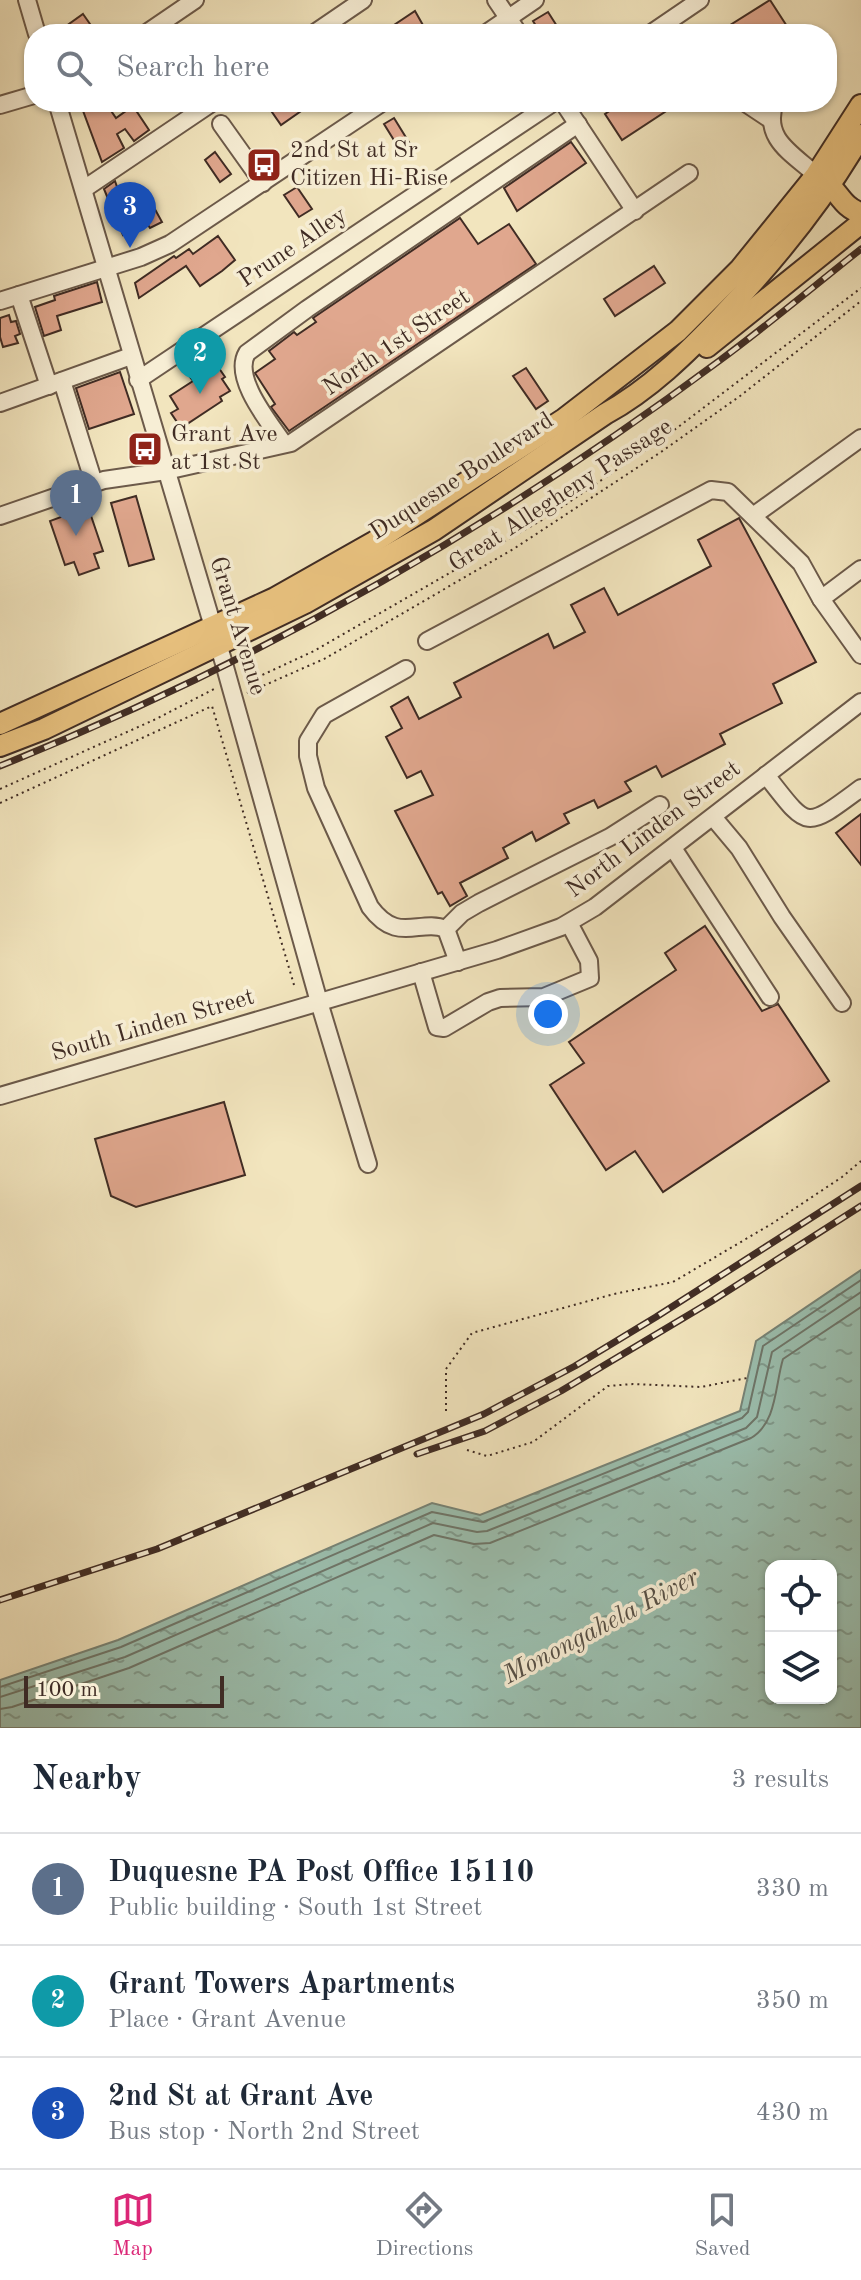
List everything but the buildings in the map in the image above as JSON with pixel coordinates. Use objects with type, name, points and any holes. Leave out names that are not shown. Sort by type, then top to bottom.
[{"type":"main road","name":"Duquesne Boulevard","points":[[215,637],[305,603],[434,530],[605,414],[630,401],[681,357],[781,251],[823,180],[861,105]]},
{"type":"main road","name":"Duquesne Boulevard","points":[[0,746],[44,729],[215,637],[528,445],[678,331],[823,180],[861,135]]},
{"type":"main road","points":[[823,180],[847,208],[861,213]]},
{"type":"main road","points":[[598,393],[610,401],[630,401],[705,349],[861,223]]},
{"type":"main road","points":[[0,724],[215,637]]},
{"type":"street","points":[[27,0],[34,24]]},
{"type":"street","points":[[160,24],[195,0]]},
{"type":"street","points":[[328,24],[363,0]]},
{"type":"street","points":[[496,0],[513,24]]},
{"type":"street","points":[[500,24],[535,0]]},
{"type":"street","points":[[665,24],[700,0]]},
{"type":"street","points":[[0,105],[24,98]]},
{"type":"street","name":"Grant Avenue","points":[[60,112],[368,1164]]},
{"type":"street","points":[[84,189],[198,112]]},
{"type":"street","points":[[0,301],[106,268],[170,244],[368,112]]},
{"type":"street","name":"Prune Alley","points":[[138,380],[539,112]]},
{"type":"street","points":[[570,112],[635,211]]},
{"type":"street","points":[[759,112],[771,120]]},
{"type":"street","points":[[773,112],[771,120],[778,141],[823,180]]},
{"type":"street","points":[[221,124],[263,183]]},
{"type":"street","points":[[284,444],[244,379],[243,362],[247,353],[578,124]]},
{"type":"street","name":"North 1st Street","points":[[0,516],[94,483],[166,471],[291,443],[689,173]]},
{"type":"street","points":[[19,295],[94,483]]},
{"type":"street","points":[[0,403],[131,356]]},
{"type":"street","points":[[753,516],[861,438]]},
{"type":"street","points":[[427,641],[711,490],[728,492],[801,563],[821,599],[861,655]]},
{"type":"street","points":[[821,599],[861,569]]},
{"type":"street","points":[[406,669],[324,715],[308,741],[308,756],[327,816],[376,915],[406,930],[433,926],[446,929]]},
{"type":"street","name":"North Linden Street","points":[[319,1002],[529,940],[569,923],[620,889],[861,702]]},
{"type":"street","points":[[766,775],[798,815],[807,819],[818,818],[861,788]]},
{"type":"street","points":[[446,929],[462,913],[479,903],[610,837],[660,805]]},
{"type":"street","points":[[713,817],[739,848],[842,1003]]},
{"type":"street","points":[[673,848],[770,997]]},
{"type":"street","points":[[421,972],[437,1027],[457,1023],[488,1002],[500,998],[544,997],[590,978],[589,961],[569,923]]},
{"type":"street","points":[[446,929],[458,962]]},
{"type":"street","name":"South Linden Street","points":[[0,1096],[319,1002]]},
{"type":"path","points":[[0,789],[156,719],[229,682],[260,676],[314,651],[547,517],[665,437],[861,288]]},
{"type":"path","name":"Great Allegheny Passage","points":[[260,689],[324,659],[528,540],[706,420],[861,301]]},
{"type":"path","points":[[0,803],[212,706],[294,985]]},
{"type":"path","points":[[446,1411],[446,1369],[472,1333],[614,1294],[673,1282],[773,1223],[861,1161]]},
{"type":"path","points":[[467,1450],[487,1456],[533,1442],[608,1386],[701,1387],[747,1378]]},
{"type":"water","name":"Monongahela River","points":[[861,1270],[861,1728],[0,1728],[0,1680],[118,1640],[432,1503],[480,1515],[740,1411],[756,1341]]},
{"type":"railway","points":[[0,766],[96,726],[282,636],[462,534],[635,422],[737,347],[861,249]]},
{"type":"railway","points":[[0,1600],[157,1549],[484,1414],[575,1366],[861,1186]]},
{"type":"railway","points":[[417,1454],[485,1431],[561,1391],[712,1301],[861,1206]]},
{"type":"place","name":"2nd St at Sr Citizen Hi-Rise","points":[[264,165]]},
{"type":"place","name":"2nd St at Grant Ave","points":[[130,248]]},
{"type":"place","name":"Grant Towers Apartments","points":[[200,394]]},
{"type":"place","name":"Grant Ave at 1st St","points":[[145,449]]},
{"type":"place","name":"Duquesne PA Post Office 15110","points":[[76,536]]}]
